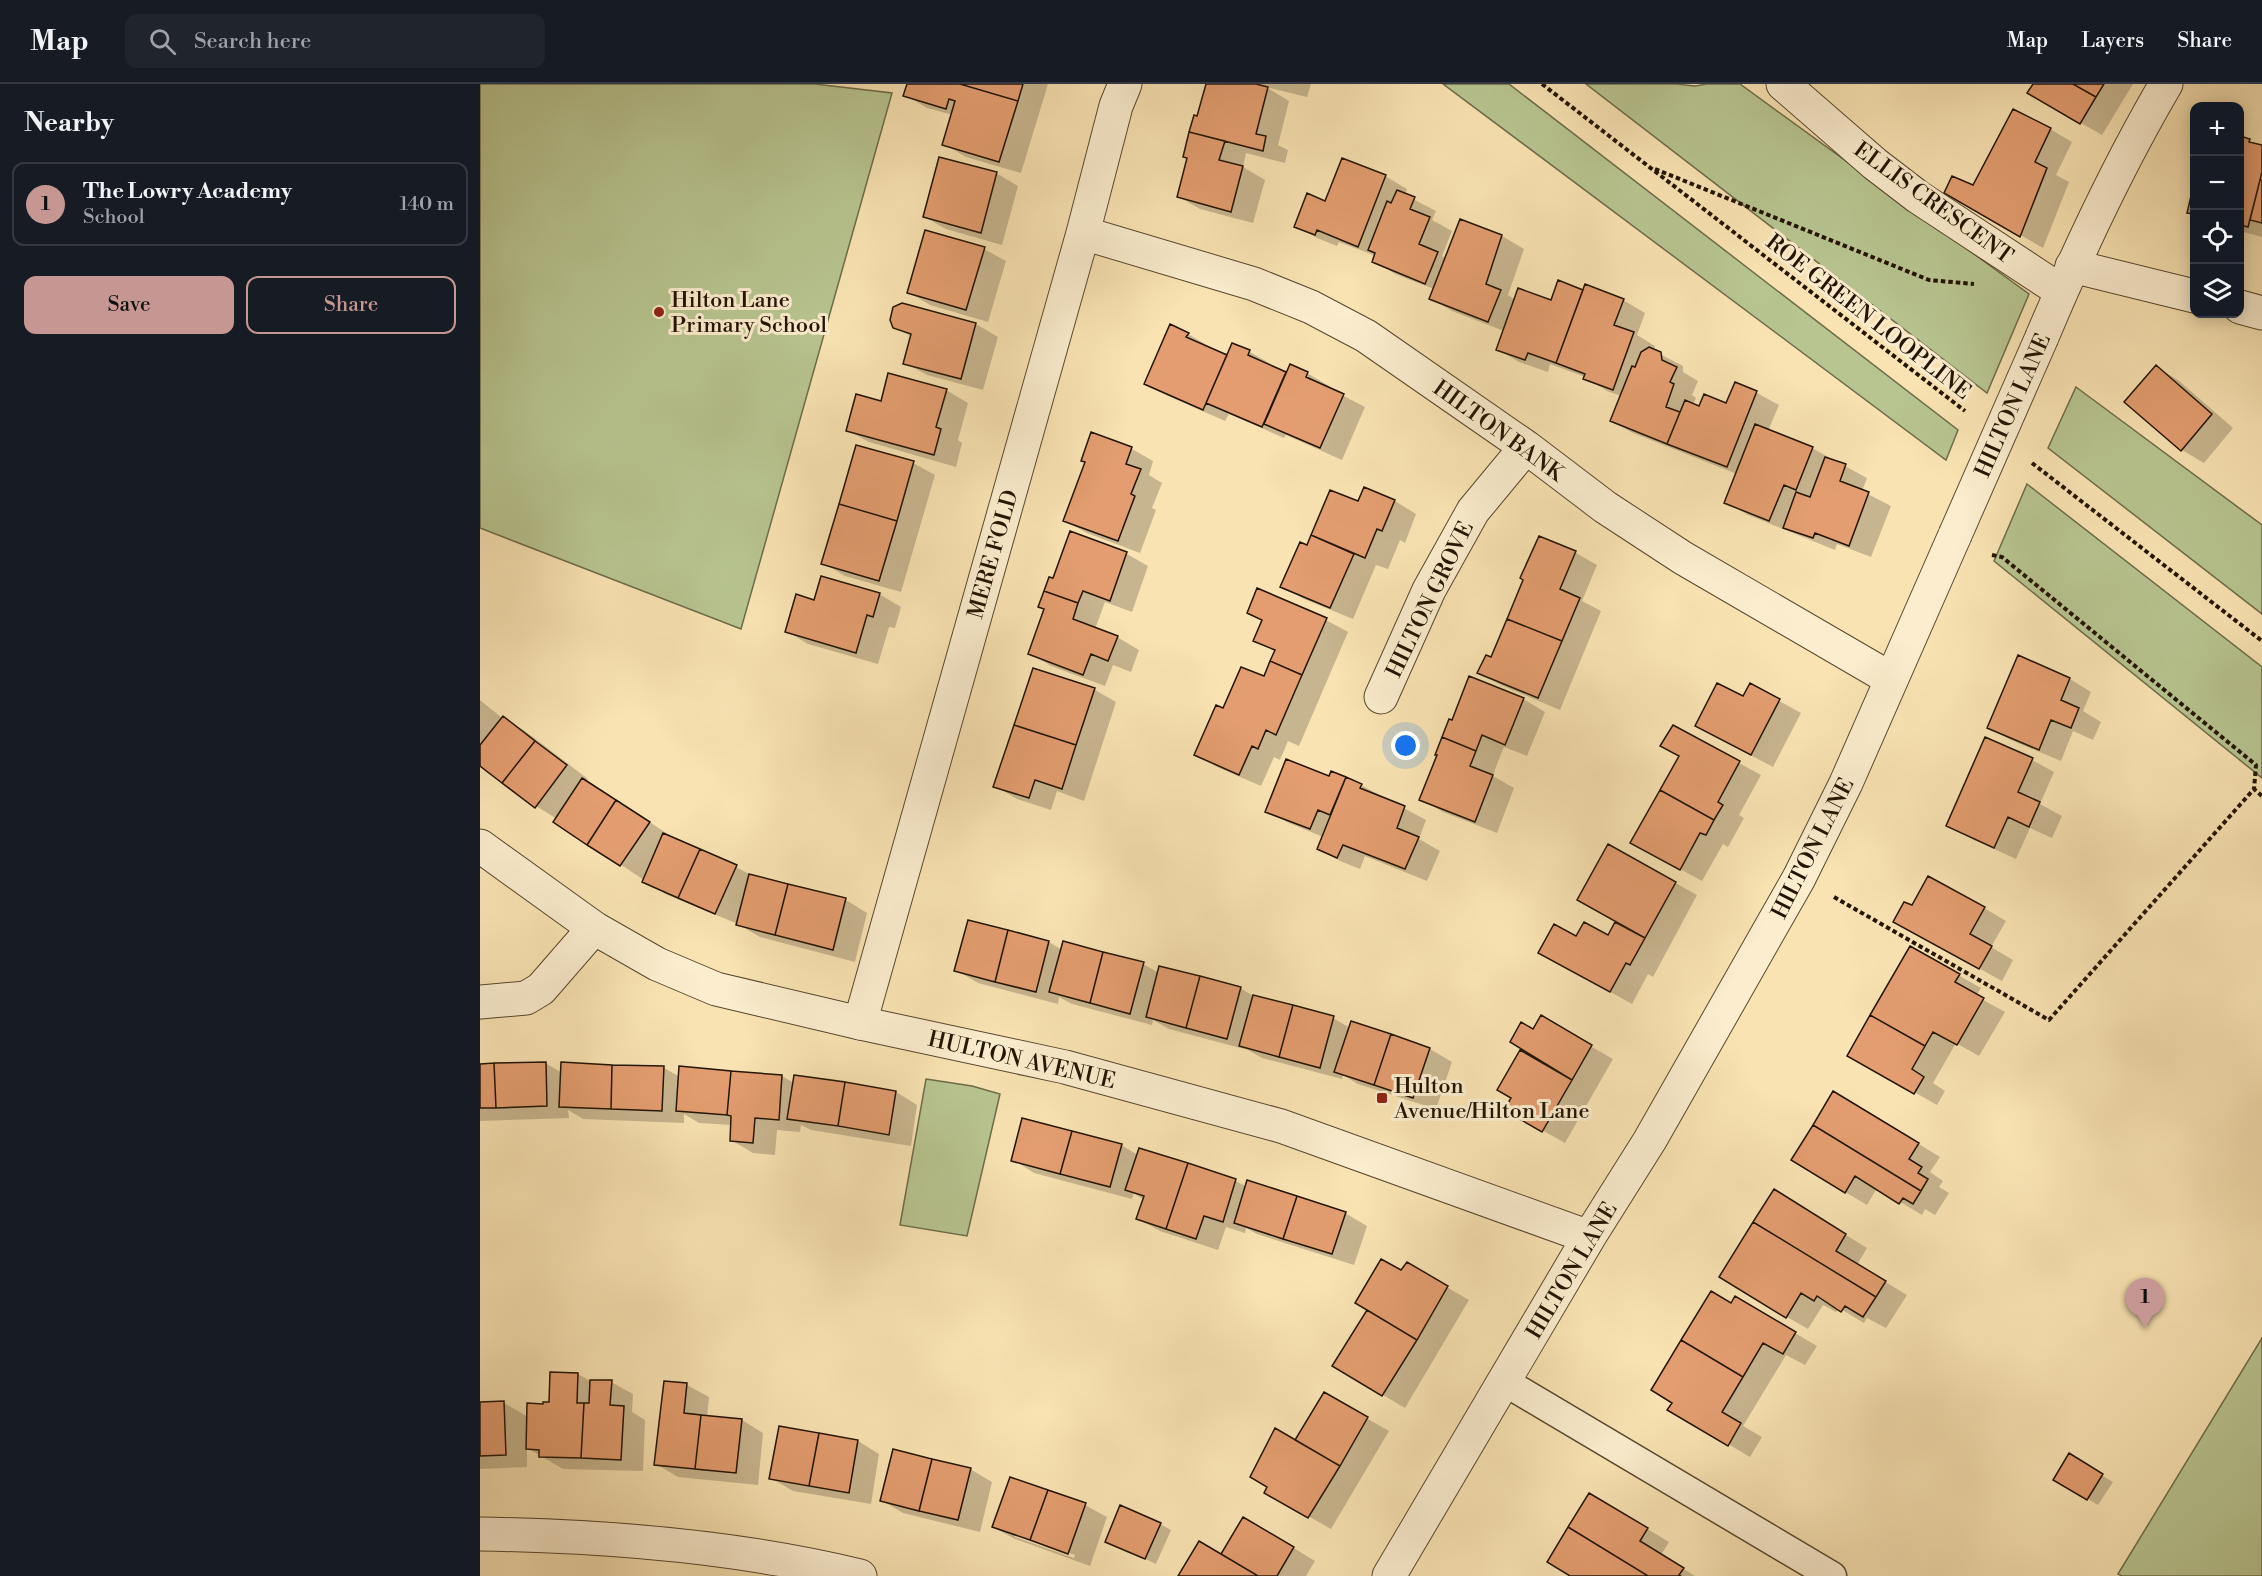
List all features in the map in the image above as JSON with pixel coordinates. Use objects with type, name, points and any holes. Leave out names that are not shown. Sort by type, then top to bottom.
[{"type":"street","name":"MERE FOLD","points":[[860,1023],[1083,233],[1116,106],[1125,84]]},
{"type":"street","name":"ELLIS CRESCENT","points":[[1783,84],[1875,164],[1918,196],[2066,278],[2190,295]]},
{"type":"street","name":"HILTON LANE","points":[[1389,1576],[1589,1237],[1650,1140],[1799,879],[1846,783],[2066,278],[2129,147],[2166,84]]},
{"type":"street","name":"HILTON BANK","points":[[1083,233],[1254,284],[1311,307],[1366,336],[1526,447],[1605,507],[1683,558],[1891,679]]},
{"type":"street","points":[[2244,308],[2262,313]]},
{"type":"street","name":"HILTON GROVE","points":[[1381,697],[1429,590],[1468,520],[1526,447]]},
{"type":"street","name":"HULTON AVENUE","points":[[480,846],[594,928],[657,964],[716,988],[860,1023],[1065,1067],[1271,1123],[1589,1237]]},
{"type":"street","points":[[480,1002],[526,998],[541,988],[594,928]]},
{"type":"street","points":[[480,1534],[557,1535],[697,1548],[821,1567],[860,1576]]},
{"type":"lane","points":[[1505,1382],[1833,1576]]},
{"type":"path","name":"ROE GREEN LOOPLINE","points":[[1542,84],[1970,414]]},
{"type":"path","points":[[1649,166],[1929,280],[1975,284]]},
{"type":"path","points":[[2026,458],[2262,641]]},
{"type":"path","points":[[1799,879],[1871,917],[2049,1020],[2254,789],[2256,765],[2002,557],[1953,541]]},
{"type":"path","points":[[2254,789],[2262,796]]},
{"type":"green space","name":"Hilton Lane Primary School","points":[[480,84],[815,84],[892,93],[741,629],[480,528]]},
{"type":"green space","points":[[1443,84],[1509,84],[1958,430],[1946,460]]},
{"type":"green space","points":[[1586,84],[1695,86],[1740,84],[2029,294],[1987,393]]},
{"type":"green space","points":[[2076,387],[2262,525],[2262,614],[2048,448]]},
{"type":"green space","points":[[2027,484],[2262,667],[2262,778],[1994,561]]},
{"type":"green space","points":[[926,1079],[972,1086],[1000,1094],[967,1236],[900,1225]]},
{"type":"green space","points":[[2262,1338],[2262,1576],[2122,1576],[2118,1574]]},
{"type":"building","points":[[907,84],[960,84],[1018,101],[999,162],[942,145],[955,101],[949,99],[946,109],[903,96]]},
{"type":"building","points":[[960,84],[1023,84],[1018,101]]},
{"type":"building","points":[[1206,84],[1256,84],[1268,87],[1256,134],[1266,136],[1263,151],[1189,132],[1194,115],[1197,116]]},
{"type":"building","points":[[2033,84],[2073,84],[2096,97],[2080,124],[2027,93]]},
{"type":"building","points":[[2073,84],[2104,84],[2096,97]]},
{"type":"building","points":[[2013,109],[2051,128],[2035,162],[2047,168],[2020,237],[1944,193],[1952,176],[1973,185]]},
{"type":"building","points":[[1189,132],[1225,141],[1219,160],[1243,166],[1231,212],[1177,197],[1187,158],[1183,157]]},
{"type":"building","points":[[2244,137],[2250,139],[2249,142],[2262,145],[2262,172],[2248,227],[2244,226]]},
{"type":"building","points":[[939,157],[997,172],[981,233],[923,217]]},
{"type":"building","points":[[1342,158],[1386,175],[1358,247],[1317,230],[1315,235],[1294,227],[1307,193],[1325,201]]},
{"type":"building","points":[[2260,180],[2262,180],[2262,223],[2250,220]]},
{"type":"building","points":[[1397,190],[1415,197],[1410,209],[1430,217],[1419,244],[1438,252],[1425,284],[1372,262],[1375,253],[1368,250],[1387,201],[1391,203]]},
{"type":"building","points":[[1460,219],[1502,235],[1486,284],[1501,290],[1488,322],[1429,299]]},
{"type":"building","points":[[925,230],[985,247],[966,310],[907,293]]},
{"type":"building","points":[[1558,280],[1583,290],[1556,363],[1528,353],[1525,360],[1496,350],[1518,288],[1551,300]]},
{"type":"building","points":[[1585,284],[1624,299],[1614,325],[1634,332],[1613,390],[1583,379],[1585,374],[1556,363]]},
{"type":"building","points":[[902,303],[976,323],[961,379],[903,364],[911,334],[893,328],[890,320],[893,307]]},
{"type":"building","points":[[1170,324],[1189,333],[1186,337],[1227,355],[1203,410],[1144,384]]},
{"type":"building","points":[[1232,343],[1250,350],[1248,355],[1286,372],[1262,427],[1206,403]]},
{"type":"building","points":[[1649,347],[1661,352],[1662,360],[1677,367],[1670,382],[1674,384],[1666,407],[1680,412],[1667,444],[1610,421],[1632,366],[1635,367],[1641,352]]},
{"type":"building","points":[[1290,364],[1308,372],[1306,377],[1344,394],[1320,448],[1264,424]]},
{"type":"building","points":[[2156,365],[2212,414],[2181,451],[2124,402]]},
{"type":"building","points":[[888,373],[947,389],[936,427],[941,429],[934,455],[846,431],[856,394],[881,401]]},
{"type":"building","points":[[1735,382],[1757,391],[1727,467],[1667,444],[1685,400],[1699,406],[1704,394],[1726,403]]},
{"type":"building","points":[[1755,424],[1813,447],[1796,490],[1784,485],[1769,521],[1724,503]]},
{"type":"building","points":[[1091,432],[1132,447],[1126,464],[1141,469],[1131,494],[1135,496],[1118,541],[1063,521],[1085,462],[1081,461]]},
{"type":"building","points":[[856,445],[914,461],[897,521],[839,504]]},
{"type":"building","points":[[1825,457],[1846,464],[1840,481],[1869,492],[1849,546],[1815,533],[1813,538],[1783,528],[1796,492],[1810,497]]},
{"type":"building","points":[[1364,487],[1395,500],[1382,531],[1377,529],[1365,558],[1311,535],[1330,490],[1358,501]]},
{"type":"building","points":[[839,504],[897,521],[879,581],[821,564]]},
{"type":"building","points":[[1070,531],[1127,552],[1110,601],[1083,591],[1078,603],[1044,591],[1049,577],[1053,578]]},
{"type":"building","points":[[1311,535],[1354,554],[1330,608],[1280,587],[1300,542],[1307,545]]},
{"type":"building","points":[[1539,536],[1576,551],[1560,589],[1580,598],[1562,641],[1507,619],[1523,580],[1520,578]]},
{"type":"building","points":[[821,576],[880,593],[873,617],[867,615],[856,653],[785,632],[796,594],[814,600]]},
{"type":"building","points":[[1257,588],[1327,618],[1302,675],[1270,661],[1275,650],[1253,641],[1262,620],[1247,613]]},
{"type":"building","points":[[1044,591],[1078,603],[1073,619],[1118,636],[1108,661],[1091,654],[1083,675],[1028,654],[1044,609],[1038,607]]},
{"type":"building","points":[[1507,619],[1562,641],[1538,698],[1477,673],[1486,655],[1491,657]]},
{"type":"building","points":[[2018,655],[2070,678],[2061,700],[2079,708],[2071,728],[2051,720],[2039,750],[1987,728]]},
{"type":"building","points":[[1270,661],[1302,675],[1276,735],[1266,730],[1258,749],[1252,746],[1239,775],[1194,755],[1216,705],[1223,708],[1241,667],[1264,676]]},
{"type":"building","points":[[1033,668],[1095,688],[1076,745],[1014,725]]},
{"type":"building","points":[[1469,676],[1524,698],[1505,745],[1482,735],[1476,751],[1442,737],[1449,719],[1452,720]]},
{"type":"building","points":[[1717,683],[1743,696],[1750,683],[1780,699],[1751,755],[1695,726]]},
{"type":"building","points":[[503,716],[535,741],[502,783],[480,766],[480,745]]},
{"type":"building","points":[[1014,725],[1076,745],[1062,789],[1035,780],[1029,798],[993,787]]},
{"type":"building","points":[[1673,725],[1740,761],[1718,802],[1723,805],[1714,820],[1660,790],[1679,756],[1660,746]]},
{"type":"building","points":[[1442,737],[1476,751],[1470,766],[1493,775],[1475,822],[1419,800]]},
{"type":"building","points":[[1985,737],[2033,758],[2018,792],[2040,802],[2029,827],[2008,817],[1994,848],[1946,826]]},
{"type":"building","points":[[535,741],[567,765],[535,808],[502,783]]},
{"type":"building","points":[[1286,759],[1329,776],[1331,771],[1346,777],[1330,815],[1318,810],[1310,829],[1265,812]]},
{"type":"building","points":[[1346,777],[1362,784],[1360,788],[1405,806],[1397,828],[1419,837],[1405,869],[1343,845],[1337,858],[1317,849]]},
{"type":"building","points":[[582,778],[616,800],[587,845],[553,822]]},
{"type":"building","points":[[1660,790],[1714,820],[1706,835],[1700,833],[1680,870],[1630,843]]},
{"type":"building","points":[[616,800],[650,822],[620,866],[587,845]]},
{"type":"building","points":[[663,833],[700,849],[678,898],[642,882]]},
{"type":"building","points":[[1608,844],[1676,882],[1645,938],[1577,900]]},
{"type":"building","points":[[700,849],[737,865],[715,914],[678,898]]},
{"type":"building","points":[[749,874],[788,884],[775,935],[736,925]]},
{"type":"building","points":[[1928,876],[1985,907],[1970,934],[1992,946],[1979,969],[1893,922],[1904,902],[1912,905]]},
{"type":"building","points":[[788,884],[846,898],[833,950],[775,935]]},
{"type":"building","points":[[968,920],[1008,930],[995,982],[954,971]]},
{"type":"building","points":[[1584,922],[1608,935],[1615,922],[1645,938],[1630,965],[1626,963],[1610,992],[1538,953],[1554,924],[1576,936]]},
{"type":"building","points":[[1008,930],[1049,941],[1036,992],[995,982]]},
{"type":"building","points":[[1063,941],[1103,952],[1090,1003],[1049,992]]},
{"type":"building","points":[[1910,946],[1960,974],[1955,982],[1984,998],[1957,1045],[1933,1032],[1925,1046],[1870,1015]]},
{"type":"building","points":[[1103,952],[1144,962],[1130,1014],[1090,1003]]},
{"type":"building","points":[[1159,966],[1200,976],[1186,1028],[1146,1017]]},
{"type":"building","points":[[1200,976],[1241,987],[1227,1039],[1186,1028]]},
{"type":"building","points":[[1253,995],[1293,1005],[1279,1057],[1239,1046]]},
{"type":"building","points":[[1293,1005],[1334,1016],[1320,1068],[1279,1057]]},
{"type":"building","points":[[1541,1015],[1592,1045],[1572,1080],[1510,1042],[1521,1022],[1533,1029]]},
{"type":"building","points":[[1870,1015],[1925,1046],[1912,1069],[1924,1077],[1914,1094],[1847,1056]]},
{"type":"building","points":[[1351,1021],[1391,1034],[1374,1085],[1334,1072]]},
{"type":"building","points":[[1391,1034],[1430,1048],[1413,1098],[1374,1085]]},
{"type":"building","points":[[1520,1050],[1572,1080],[1542,1132],[1504,1110],[1511,1098],[1497,1090]]},
{"type":"building","points":[[546,1062],[547,1106],[496,1108],[494,1063]]},
{"type":"building","points":[[561,1062],[612,1065],[611,1109],[559,1107]]},
{"type":"building","points":[[494,1063],[496,1108],[480,1108],[480,1064]]},
{"type":"building","points":[[612,1065],[664,1066],[662,1111],[611,1109]]},
{"type":"building","points":[[679,1066],[731,1071],[727,1115],[676,1111]]},
{"type":"building","points":[[731,1071],[782,1075],[779,1120],[755,1118],[753,1143],[730,1141],[731,1116],[727,1115]]},
{"type":"building","points":[[794,1075],[845,1082],[838,1126],[787,1119]]},
{"type":"building","points":[[845,1082],[896,1091],[889,1135],[838,1126]]},
{"type":"building","points":[[1833,1091],[1919,1143],[1909,1159],[1922,1167],[1918,1173],[1928,1179],[1921,1191],[1813,1125]]},
{"type":"building","points":[[1022,1118],[1072,1131],[1060,1174],[1011,1161]]},
{"type":"building","points":[[1813,1125],[1921,1191],[1913,1204],[1903,1198],[1899,1204],[1855,1176],[1845,1193],[1791,1160]]},
{"type":"building","points":[[1072,1131],[1122,1144],[1110,1187],[1060,1174]]},
{"type":"building","points":[[1139,1148],[1188,1163],[1166,1229],[1136,1219],[1144,1196],[1125,1190]]},
{"type":"building","points":[[1188,1163],[1236,1179],[1223,1222],[1204,1216],[1196,1239],[1166,1229]]},
{"type":"building","points":[[1247,1180],[1297,1196],[1283,1239],[1234,1223]]},
{"type":"building","points":[[1774,1189],[1846,1234],[1836,1251],[1886,1281],[1876,1297],[1753,1222]]},
{"type":"building","points":[[1297,1196],[1346,1212],[1332,1254],[1283,1239]]},
{"type":"building","points":[[1753,1222],[1876,1297],[1863,1317],[1845,1306],[1841,1312],[1817,1296],[1814,1301],[1801,1293],[1786,1318],[1719,1277]]},
{"type":"building","points":[[1381,1259],[1401,1270],[1407,1262],[1448,1286],[1417,1340],[1355,1303]]},
{"type":"building","points":[[1711,1291],[1731,1303],[1735,1296],[1796,1332],[1783,1354],[1763,1343],[1743,1377],[1681,1340]]},
{"type":"building","points":[[1367,1310],[1417,1340],[1382,1396],[1332,1366]]},
{"type":"building","points":[[1681,1340],[1743,1377],[1722,1412],[1741,1423],[1728,1446],[1667,1410],[1672,1403],[1651,1390]]},
{"type":"building","points":[[550,1372],[578,1373],[577,1403],[584,1403],[581,1458],[539,1457],[539,1450],[526,1449],[527,1403],[549,1402]]},
{"type":"building","points":[[590,1380],[612,1380],[610,1405],[624,1406],[621,1460],[581,1458],[584,1403],[589,1403]]},
{"type":"building","points":[[664,1381],[687,1383],[684,1413],[701,1415],[695,1469],[654,1465]]},
{"type":"building","points":[[1324,1392],[1368,1417],[1340,1466],[1295,1440]]},
{"type":"building","points":[[504,1401],[506,1455],[480,1456],[480,1402]]},
{"type":"building","points":[[701,1415],[742,1419],[736,1473],[695,1469]]},
{"type":"building","points":[[779,1426],[819,1433],[809,1486],[769,1479]]},
{"type":"building","points":[[1275,1428],[1340,1466],[1308,1518],[1264,1493],[1267,1487],[1250,1477]]},
{"type":"building","points":[[819,1433],[858,1440],[849,1493],[809,1486]]},
{"type":"building","points":[[893,1449],[932,1459],[919,1511],[880,1501]]},
{"type":"building","points":[[2069,1453],[2103,1474],[2087,1500],[2053,1480]]},
{"type":"building","points":[[932,1459],[971,1468],[958,1520],[919,1511]]},
{"type":"building","points":[[1010,1477],[1048,1490],[1030,1540],[992,1527]]},
{"type":"building","points":[[1048,1490],[1086,1503],[1068,1554],[1030,1540]]},
{"type":"building","points":[[1589,1493],[1648,1528],[1640,1541],[1684,1568],[1679,1575],[1681,1576],[1648,1576],[1568,1527]]},
{"type":"building","points":[[1120,1505],[1161,1523],[1145,1559],[1105,1542]]},
{"type":"building","points":[[1243,1517],[1294,1547],[1277,1576],[1258,1576],[1221,1554]]},
{"type":"building","points":[[1568,1527],[1648,1576],[1570,1576],[1547,1562]]},
{"type":"building","points":[[1199,1541],[1221,1554],[1258,1576],[1178,1576]]},
{"type":"place","name":"Hilton Lane Primary School","points":[[659,312]]},
{"type":"place","name":"Hulton Avenue/Hilton Lane","points":[[1382,1098]]},
{"type":"place","name":"The Lowry Academy","points":[[2145,1328]]}]
